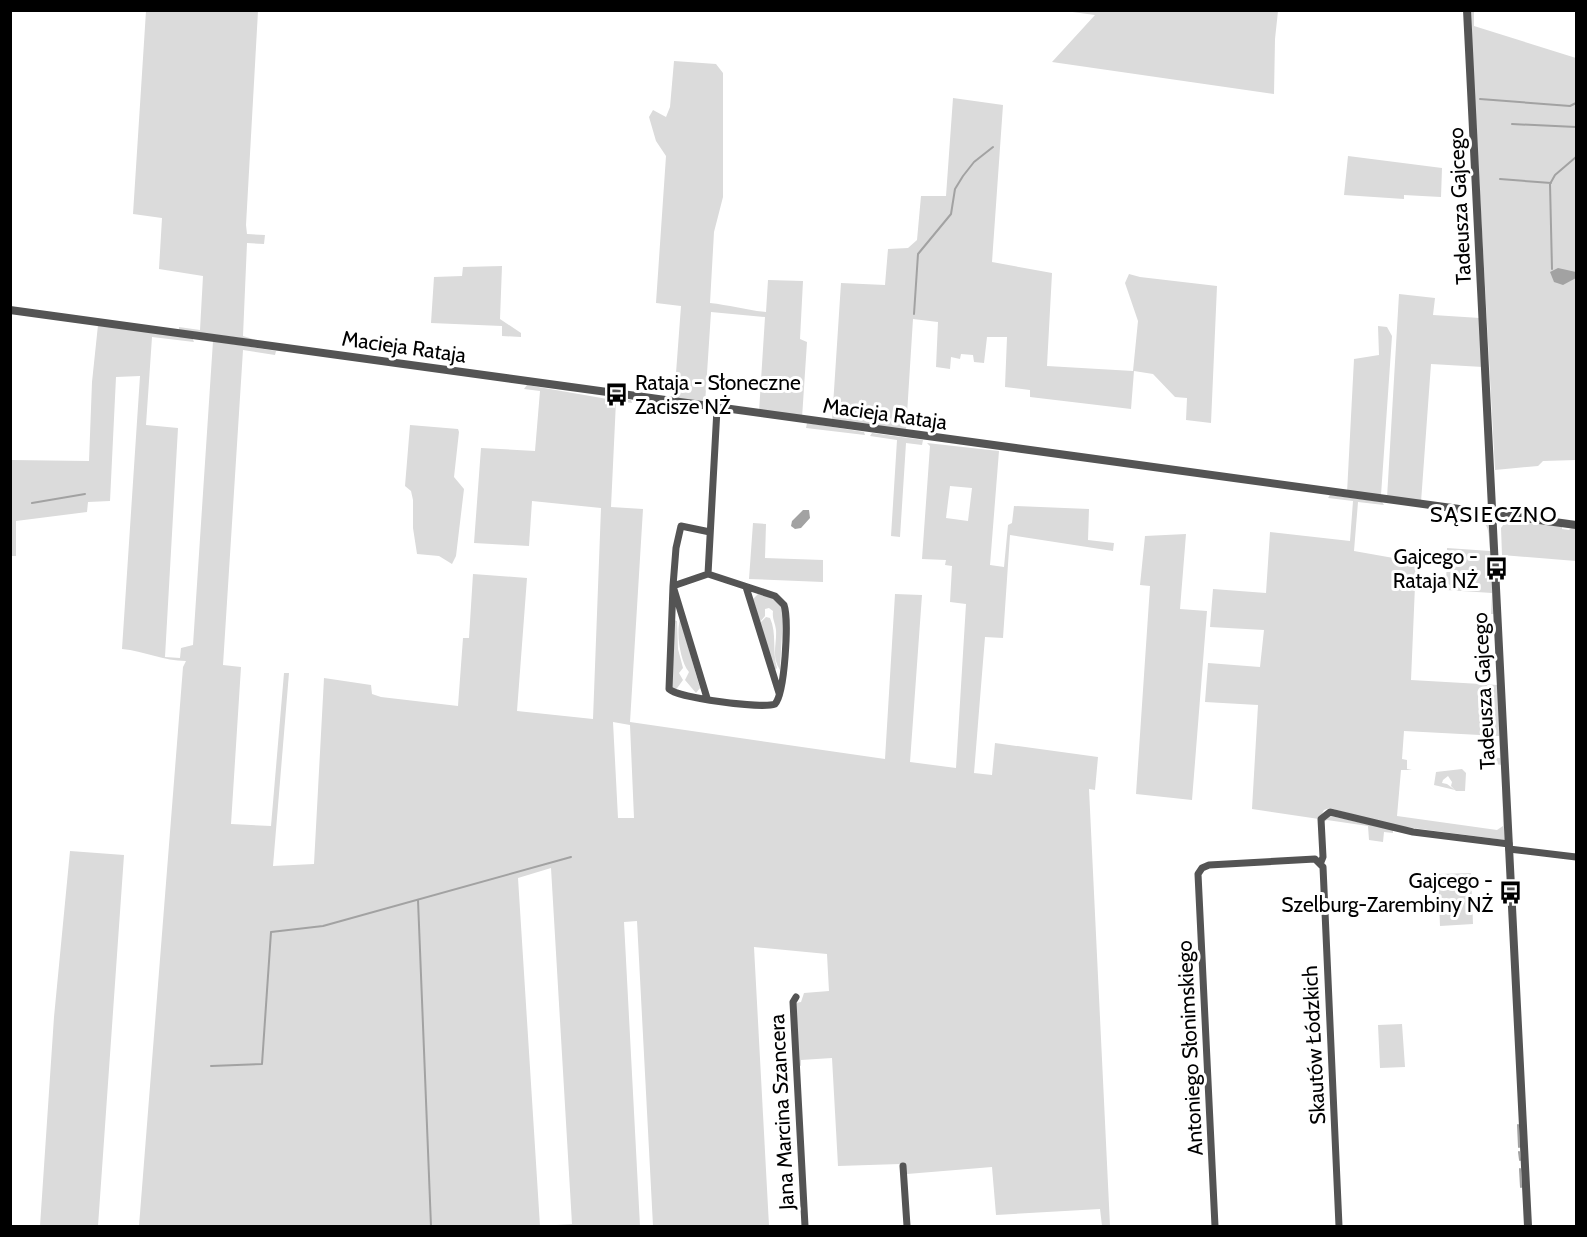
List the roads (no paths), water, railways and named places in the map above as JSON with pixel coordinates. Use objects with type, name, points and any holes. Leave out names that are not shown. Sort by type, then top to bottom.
[{"type":"street","name":"Tadeusza Gajcego","points":[[1467,10],[1528,1227]]},
{"type":"street","name":"Macieja Rataja","points":[[10,309],[717,409],[1576,525]]},
{"type":"street","points":[[708,574],[717,409]]},
{"type":"street","points":[[673,586],[708,574],[777,597],[785,606],[780,697],[775,704],[767,706],[673,693],[668,686],[673,586],[676,548],[681,526],[710,532]]},
{"type":"street","points":[[673,586],[707,698]]},
{"type":"street","points":[[747,587],[780,697]]},
{"type":"street","name":"Skautów Łódzkich","points":[[1339,1227],[1321,862],[1323,857],[1321,824],[1325,814],[1333,812],[1413,832],[1509,847]]},
{"type":"street","points":[[1509,847],[1576,857]]},
{"type":"street","name":"Antoniego Słonimskiego","points":[[1215,1227],[1198,877],[1201,869],[1209,865],[1315,859],[1321,862]]},
{"type":"street","name":"Jana Marcina Szancera","points":[[796,997],[793,1002],[805,1227]]},
{"type":"street","points":[[903,1166],[907,1227]]},
{"type":"waterway","points":[[1480,99],[1570,106],[1576,103]]},
{"type":"waterway","points":[[1512,124],[1576,127]]},
{"type":"waterway","points":[[914,314],[918,254],[951,214],[955,189],[963,176],[974,162],[993,147]]},
{"type":"waterway","points":[[1552,269],[1550,184],[1555,175],[1576,157]]},
{"type":"waterway","points":[[1500,179],[1551,183]]},
{"type":"waterway","points":[[32,503],[85,494]]},
{"type":"waterway","points":[[211,1066],[262,1064],[271,932],[323,926],[571,857]]},
{"type":"waterway","points":[[418,900],[431,1226]]},
{"type":"waterway","points":[[1518,1125],[1519,1147]]},
{"type":"waterway","points":[[1519,1152],[1520,1160]]},
{"type":"waterway","points":[[1520,1169],[1521,1187]]},
{"type":"place","name":"Rataja - Słoneczne Zacisze NŻ","points":[[617,395]]},
{"type":"place","name":"Gajcego - Rataja NŻ","points":[[1496,569]]},
{"type":"place","name":"Gajcego - Szelburg-Zarembiny NŻ","points":[[1511,893]]},
{"type":"district","name":"SĄSIECZNO","points":[[1494,514]]}]
